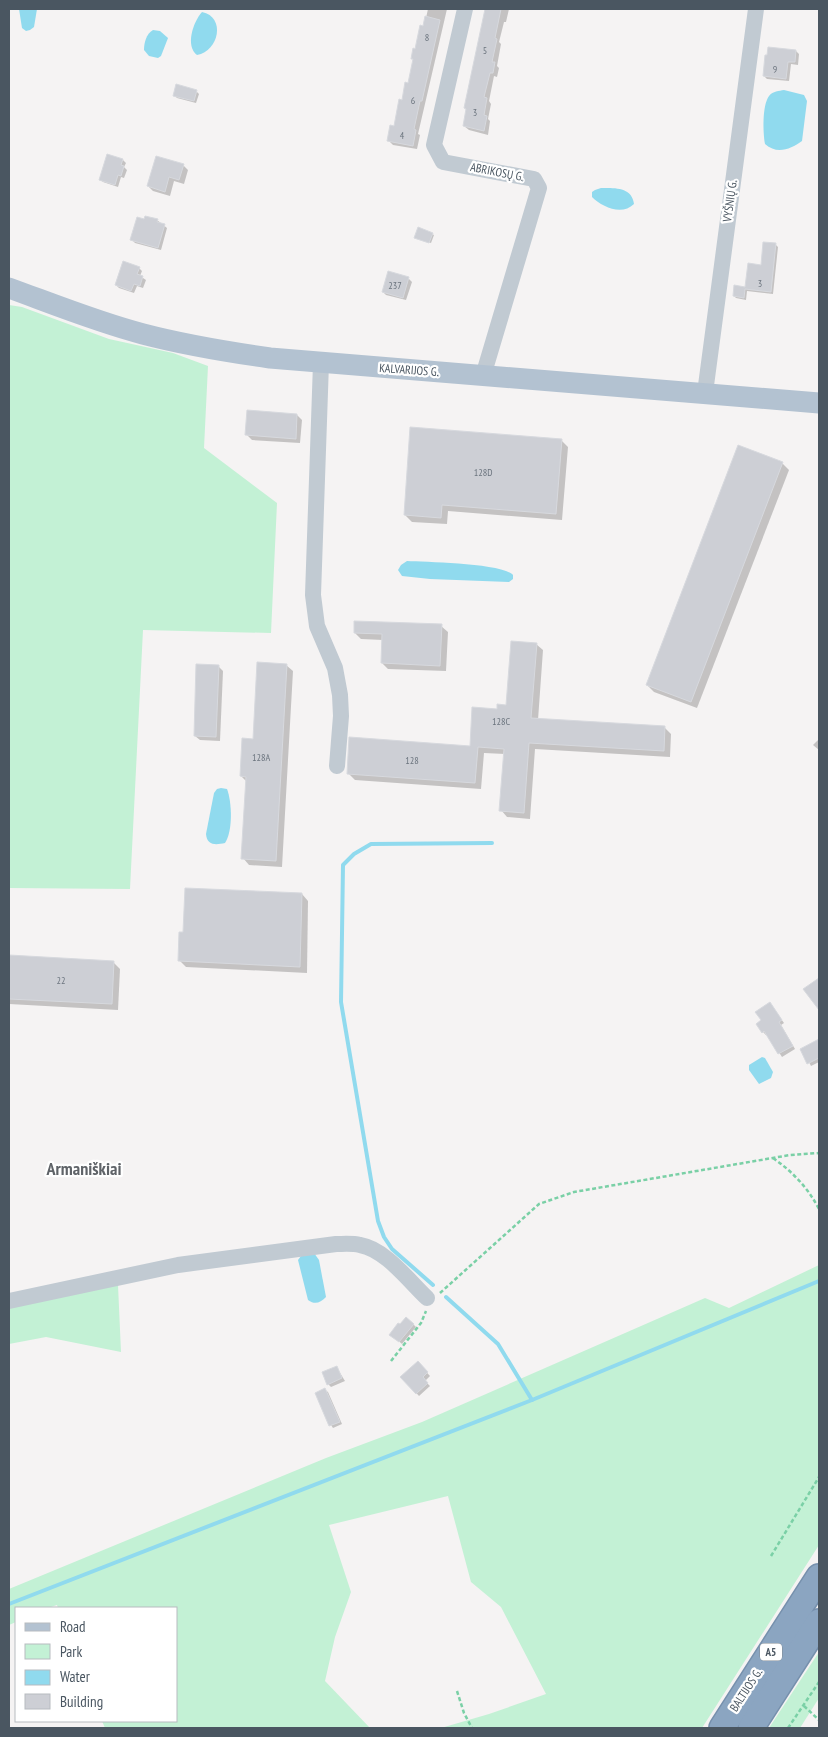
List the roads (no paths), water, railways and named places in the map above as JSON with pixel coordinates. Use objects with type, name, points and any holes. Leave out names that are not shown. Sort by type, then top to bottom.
[{"type":"highway","name":"BALTIJOS G.","points":[[722,1728],[819,1577]]},
{"type":"highway","name":"BALTIJOS G.","points":[[751,1728],[819,1622]]},
{"type":"main road","name":"KALVARIJOS G.","points":[[9,288],[142,334],[219,350],[321,363],[819,403]]},
{"type":"street","name":"ABRIKOSŲ G.","points":[[465,9],[434,146],[443,162],[534,179],[539,188],[483,376]]},
{"type":"street","name":"VYŠNIŲ G.","points":[[704,393],[756,9]]},
{"type":"street","points":[[321,363],[313,595],[317,626],[335,668],[340,695],[341,716],[337,766]]},
{"type":"street","points":[[9,1301],[178,1265],[336,1244],[360,1244],[376,1251],[427,1298]]},
{"type":"water","points":[[19,9],[37,9],[34,27],[30,30],[26,31],[22,28]]},
{"type":"water","points":[[202,12],[210,15],[214,20],[217,34],[215,41],[210,47],[205,52],[197,55],[191,46],[191,40],[193,28]]},
{"type":"water","points":[[153,30],[160,31],[168,38],[161,56],[158,58],[149,56],[144,50],[146,39]]},
{"type":"water","points":[[784,90],[804,95],[807,101],[802,141],[784,150],[779,150],[765,144],[764,112],[769,96],[774,92]]},
{"type":"water","points":[[601,188],[626,191],[633,198],[634,204],[629,208],[618,210],[607,207],[592,197],[592,192]]},
{"type":"water","points":[[407,561],[463,564],[494,568],[513,575],[513,579],[509,582],[402,576],[398,570]]},
{"type":"water","points":[[217,789],[227,789],[229,795],[231,809],[230,824],[228,838],[225,843],[215,844],[208,841],[206,834],[214,793]]},
{"type":"water","points":[[762,1057],[765,1058],[773,1072],[771,1078],[759,1084],[749,1070],[749,1065]]},
{"type":"water","points":[[314,1253],[319,1260],[326,1297],[320,1302],[315,1303],[308,1300],[298,1260],[301,1256]]},
{"type":"waterway","points":[[433,1285],[392,1249],[384,1237],[378,1221],[341,1002],[343,865],[354,854],[371,844],[492,843]]},
{"type":"waterway","points":[[9,1604],[532,1400],[819,1281]]},
{"type":"waterway","points":[[446,1297],[498,1344],[532,1400]]},
{"type":"district","name":"Armaniškiai","points":[[84,1169]]}]
